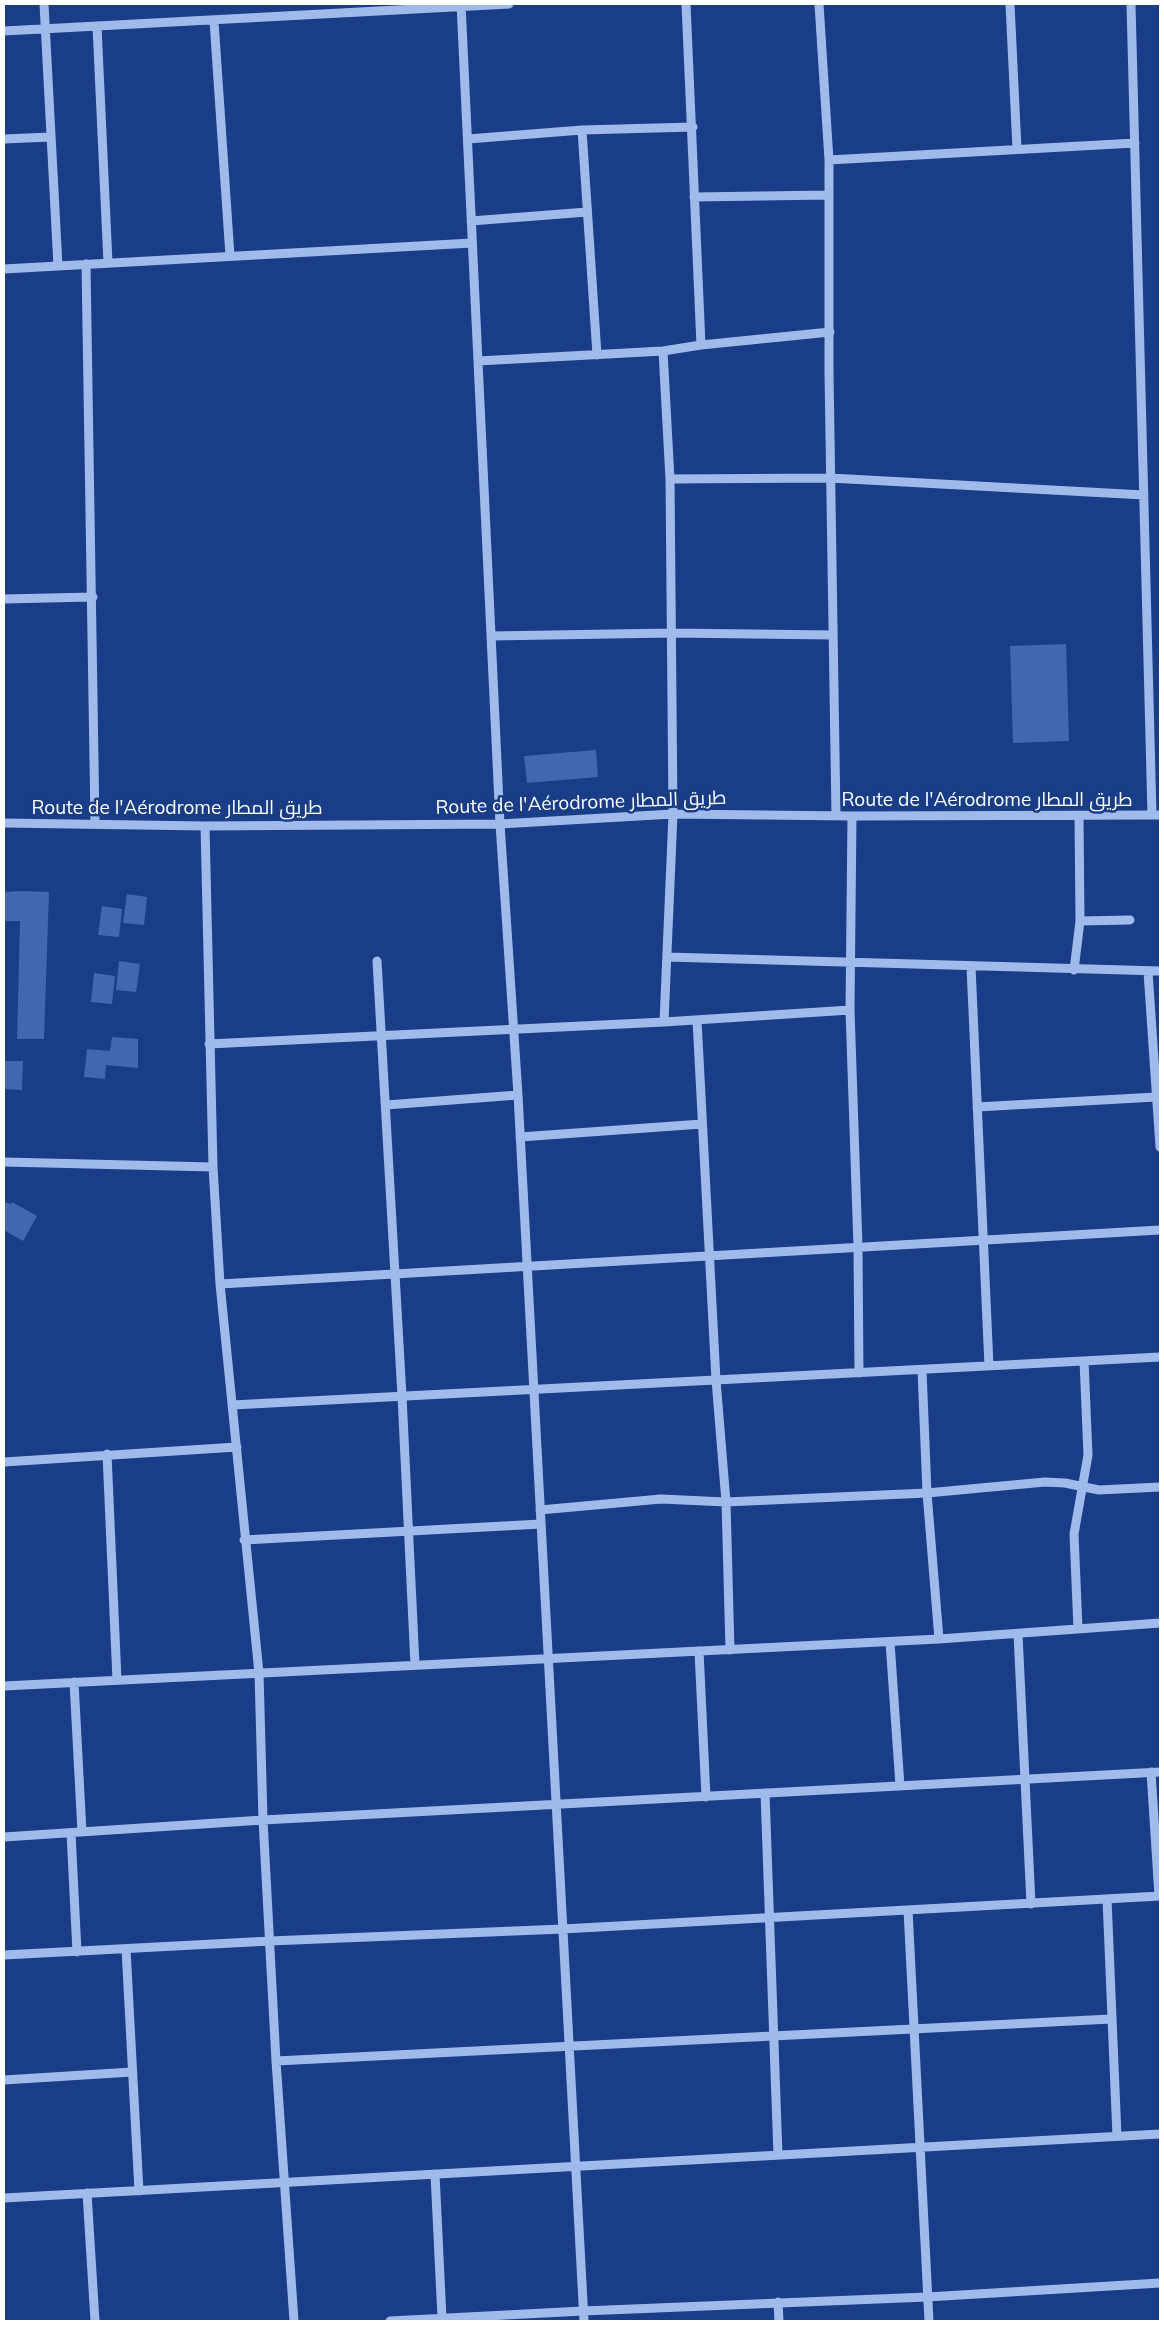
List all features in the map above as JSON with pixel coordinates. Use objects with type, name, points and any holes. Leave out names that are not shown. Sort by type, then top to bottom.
[{"type":"street","points":[[44,4],[58,266]]},
{"type":"street","points":[[4,30],[214,21],[461,5],[509,4]]},
{"type":"street","points":[[686,4],[693,127],[694,197],[701,345]]},
{"type":"street","points":[[819,4],[829,160],[830,478],[836,816]]},
{"type":"street","points":[[1010,4],[1017,150]]},
{"type":"street","points":[[1131,4],[1144,495],[1156,815]]},
{"type":"street","points":[[461,5],[500,824],[518,1095],[584,2321]]},
{"type":"street","points":[[214,21],[230,256]]},
{"type":"street","points":[[97,26],[108,263]]},
{"type":"street","points":[[468,139],[582,130],[693,127]]},
{"type":"street","points":[[582,130],[586,212],[598,355]]},
{"type":"street","points":[[4,139],[51,136]]},
{"type":"street","points":[[829,160],[1135,143]]},
{"type":"street","points":[[694,197],[829,195]]},
{"type":"street","points":[[471,222],[586,212]]},
{"type":"street","points":[[4,269],[472,243]]},
{"type":"street","points":[[86,264],[93,597],[95,823]]},
{"type":"street","points":[[478,361],[663,351],[701,345],[830,332]]},
{"type":"street","points":[[663,351],[670,479],[673,814],[664,1022]]},
{"type":"street","points":[[670,479],[830,478],[1144,495]]},
{"type":"street","points":[[4,599],[93,597]]},
{"type":"street","points":[[491,636],[671,633],[833,635]]},
{"type":"street","name":"Route de l'Aérodrome طريق المطار","points":[[4,823],[205,826],[500,824],[673,814],[836,816],[1156,815]]},
{"type":"street","points":[[852,816],[850,1010],[858,1247],[859,1373]]},
{"type":"street","points":[[1074,970],[1080,921],[1079,816]]},
{"type":"street","points":[[205,826],[212,1167],[220,1284],[237,1447],[244,1540],[259,1673],[263,1820],[276,2061],[294,2321]]},
{"type":"street","points":[[1080,921],[1130,920]]},
{"type":"street","points":[[667,957],[1160,971]]},
{"type":"street","points":[[378,961],[396,1274],[415,1665]]},
{"type":"street","points":[[971,967],[989,1366]]},
{"type":"street","points":[[1148,972],[1160,1147]]},
{"type":"street","points":[[209,1044],[382,1034],[664,1022],[850,1010]]},
{"type":"street","points":[[697,1020],[716,1380],[726,1502],[730,1650]]},
{"type":"street","points":[[386,1105],[518,1095]]},
{"type":"street","points":[[977,1107],[1156,1097]]},
{"type":"street","points":[[520,1137],[702,1124]]},
{"type":"street","points":[[4,1162],[212,1167]]},
{"type":"street","points":[[220,1284],[527,1268],[1160,1230]]},
{"type":"street","points":[[232,1405],[534,1391],[1160,1357]]},
{"type":"street","points":[[1078,1629],[1074,1534],[1077,1505],[1083,1488],[1088,1446],[1084,1361]]},
{"type":"street","points":[[922,1370],[927,1493],[939,1639]]},
{"type":"street","points":[[4,1462],[237,1447]]},
{"type":"street","points":[[107,1454],[116,1680]]},
{"type":"street","points":[[540,1510],[661,1499],[726,1502],[927,1493],[1045,1482],[1064,1483],[1099,1490],[1160,1487]]},
{"type":"street","points":[[244,1540],[541,1524]]},
{"type":"street","points":[[4,1686],[890,1642],[1160,1623]]},
{"type":"street","points":[[1018,1634],[1031,1904]]},
{"type":"street","points":[[890,1642],[900,1786]]},
{"type":"street","points":[[699,1651],[706,1797]]},
{"type":"street","points":[[74,1682],[82,1832]]},
{"type":"street","points":[[4,1837],[263,1820],[1156,1772],[1160,1896],[562,1929],[270,1941],[4,1956]]},
{"type":"street","points":[[765,1793],[778,2155]]},
{"type":"street","points":[[70,1833],[77,1952]]},
{"type":"street","points":[[1107,1899],[1117,2136]]},
{"type":"street","points":[[908,1910],[929,2321]]},
{"type":"street","points":[[126,1949],[139,2191]]},
{"type":"street","points":[[276,2061],[1112,2019]]},
{"type":"street","points":[[4,2080],[132,2072]]},
{"type":"street","points":[[4,2198],[1160,2134]]},
{"type":"street","points":[[435,2174],[442,2318]]},
{"type":"street","points":[[87,2193],[95,2321]]},
{"type":"street","points":[[390,2321],[583,2310],[927,2297],[1160,2283]]},
{"type":"street","points":[[778,2302],[779,2321]]},
{"type":"building","points":[[1066,644],[1069,741],[1013,743],[1010,646]]},
{"type":"building","points":[[596,750],[598,777],[527,783],[524,756]]},
{"type":"building","points":[[4,892],[49,892],[44,1039],[17,1039],[20,921],[4,921]]},
{"type":"building","points":[[127,894],[147,897],[144,925],[123,923]]},
{"type":"building","points":[[102,906],[122,909],[119,937],[98,935]]},
{"type":"building","points":[[119,961],[140,964],[136,992],[116,990]]},
{"type":"building","points":[[94,973],[115,976],[112,1004],[91,1002]]},
{"type":"building","points":[[112,1037],[138,1039],[138,1068],[106,1065],[105,1079],[84,1077],[87,1049],[110,1051]]},
{"type":"building","points":[[4,1061],[23,1061],[22,1090],[4,1089]]},
{"type":"building","points":[[4,1202],[11,1204],[12,1202],[37,1216],[23,1241],[4,1230]]}]
